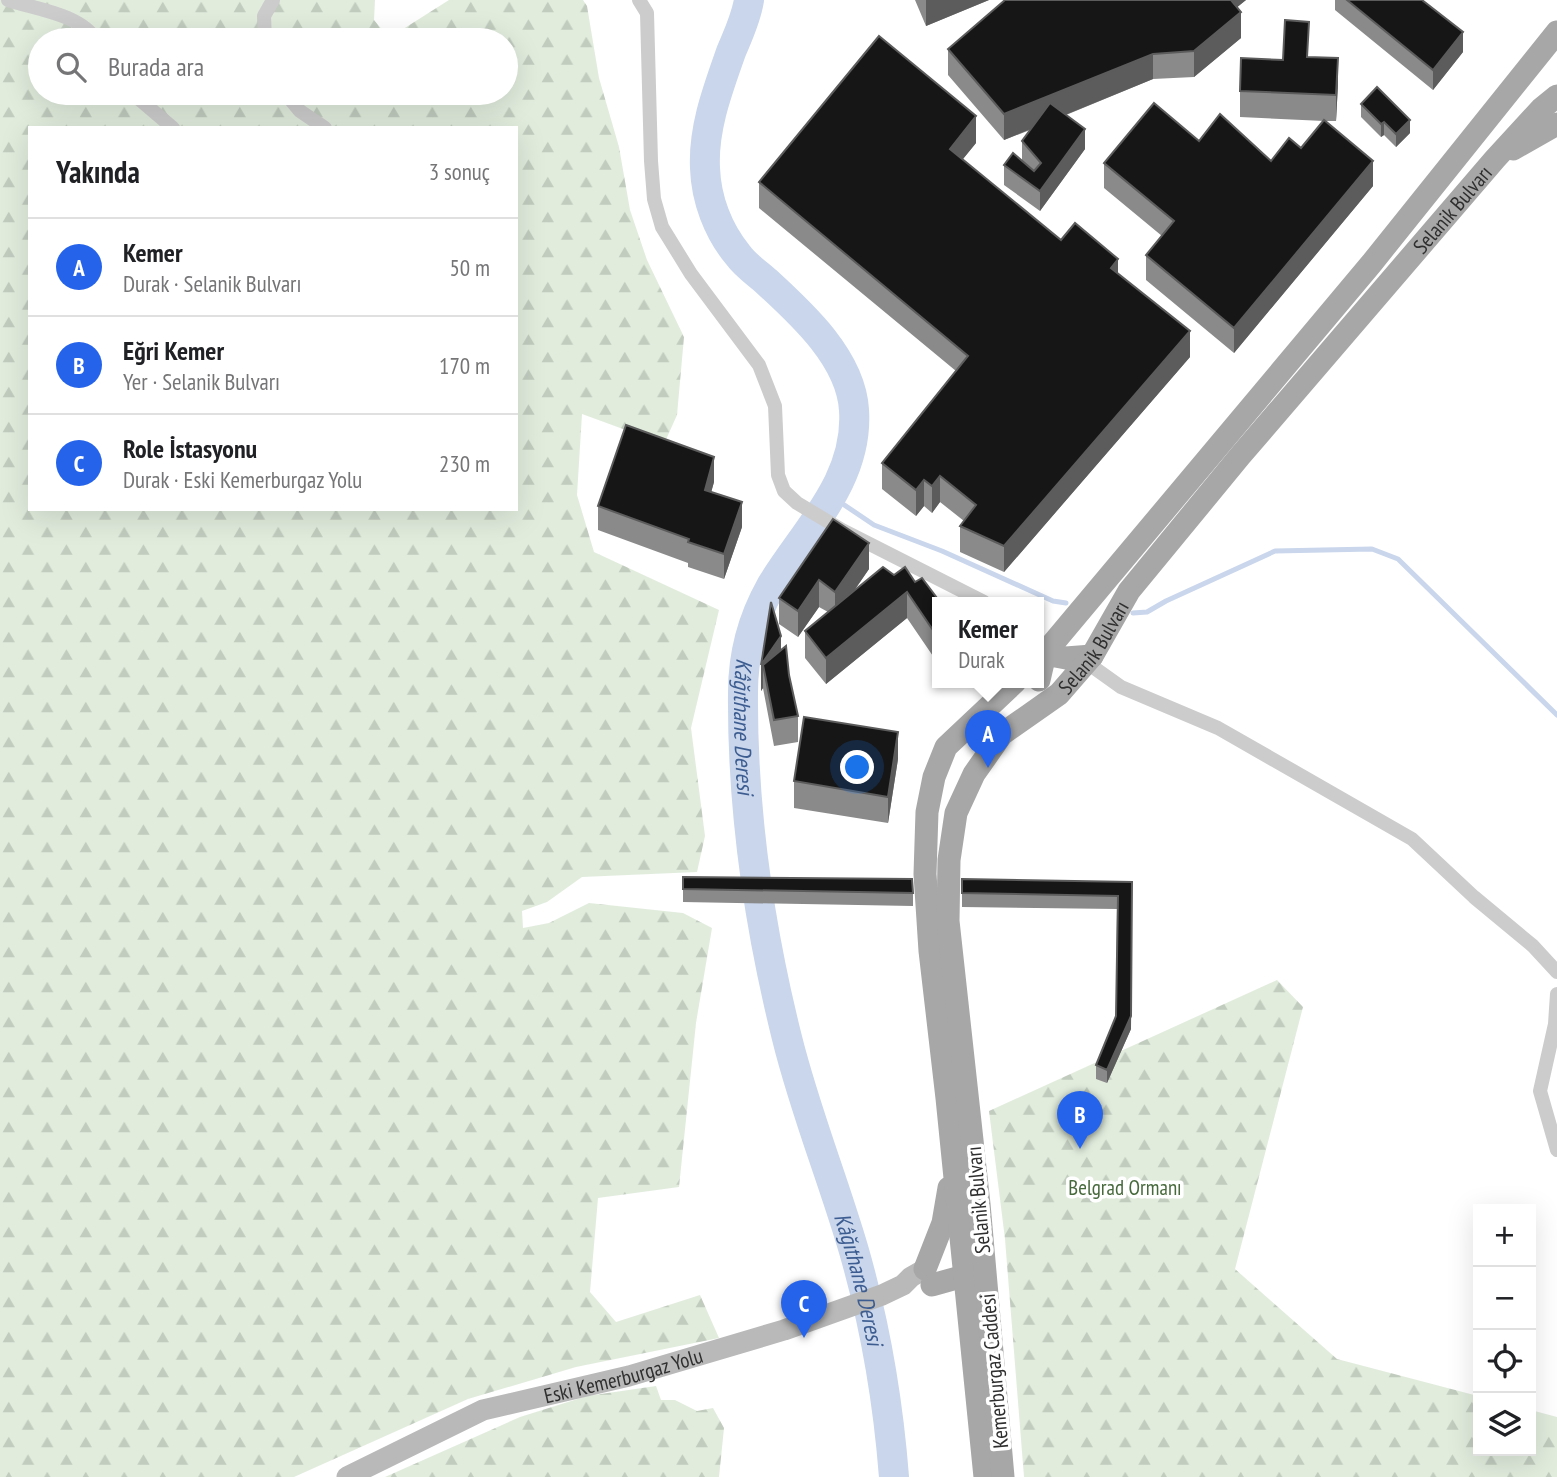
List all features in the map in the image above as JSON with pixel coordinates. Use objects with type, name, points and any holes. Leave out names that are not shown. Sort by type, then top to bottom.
[{"type":"main road","name":"Selanik Bulvarı","points":[[1044,650],[1405,221],[1557,32]]},
{"type":"main road","name":"Selanik Bulvarı","points":[[971,1268],[948,890],[949,860],[956,813],[974,774],[1002,734],[1059,694],[1089,659],[1129,591],[1240,456],[1495,159],[1541,109],[1557,96]]},
{"type":"main road","points":[[1495,159],[1557,124]]},
{"type":"main road","points":[[1405,221],[1429,237]]},
{"type":"main road","points":[[1044,654],[1060,658],[1089,659]]},
{"type":"main road","name":"Selanik Bulvarı","points":[[971,1268],[954,1158],[930,951],[925,874],[927,812],[934,777],[946,747],[1009,688]]},
{"type":"main road","points":[[1002,734],[1035,688]]},
{"type":"main road","points":[[929,1277],[943,1223],[954,1158]]},
{"type":"main road","points":[[929,1277],[947,1262],[971,1268]]},
{"type":"main road","name":"Kemerburgaz Caddesi","points":[[971,1268],[970,1322],[985,1477]]},
{"type":"main road","name":"Kemerburgaz Caddesi","points":[[971,1268],[1003,1477]]},
{"type":"main road","name":"Eski Kemerburgaz Yolu","points":[[347,1477],[483,1410],[629,1376],[826,1317],[902,1285],[911,1277],[929,1277]]},
{"type":"main road","points":[[929,1277],[960,1306],[970,1322]]},
{"type":"street","points":[[8,0],[72,20],[82,28]]},
{"type":"street","points":[[264,28],[264,16],[273,0]]},
{"type":"street","points":[[639,0],[647,13],[651,161],[654,199],[662,227],[691,274],[759,365],[775,406],[778,475],[784,491],[797,503],[842,530],[974,597]]},
{"type":"street","points":[[146,105],[171,126]]},
{"type":"street","points":[[295,105],[322,126]]},
{"type":"street","points":[[1089,659],[1121,687],[1218,728],[1412,839],[1474,897],[1533,946],[1557,972]]},
{"type":"street","points":[[1557,993],[1555,1024],[1540,1091],[1557,1150]]},
{"type":"green space","points":[[0,0],[375,0],[374,20],[381,28],[28,28],[28,105],[518,105],[518,28],[405,28],[449,0],[583,0],[587,6],[599,78],[619,147],[630,210],[647,260],[684,337],[677,415],[664,444],[582,414],[577,495],[594,552],[719,610],[691,728],[705,836],[697,872],[582,877],[547,902],[522,911],[523,928],[549,923],[589,903],[683,913],[712,928],[696,1023],[679,1187],[598,1198],[590,1292],[616,1322],[700,1295],[719,1338],[576,1367],[468,1399],[294,1477],[0,1477]]},
{"type":"green space","name":"Belgrad Ormanı","points":[[1277,980],[1303,1007],[1235,1269],[1337,1359],[1473,1395],[1473,1456],[1536,1456],[1536,1411],[1557,1417],[1557,1477],[1024,1477],[1005,1239],[989,1111]]},
{"type":"green space","points":[[656,1386],[661,1400],[675,1400],[697,1411],[713,1408],[724,1428],[719,1477],[385,1477],[520,1417],[587,1396]]},
{"type":"building","points":[[1005,0],[1231,0],[1241,12],[1194,51],[1153,54],[1004,114],[948,49]]},
{"type":"building","points":[[1347,0],[1422,0],[1463,32],[1433,70]]},
{"type":"building","points":[[1285,20],[1309,22],[1307,57],[1338,58],[1336,95],[1240,91],[1241,58],[1283,60]]},
{"type":"building","points":[[879,36],[976,116],[950,149],[1061,240],[1075,223],[1118,259],[1111,268],[1190,331],[1004,546],[960,526],[976,505],[940,476],[932,486],[924,480],[916,490],[882,463],[968,356],[759,182]]},
{"type":"building","points":[[1377,87],[1410,120],[1396,134],[1384,122],[1381,124],[1361,104]]},
{"type":"building","points":[[1050,103],[1085,129],[1040,191],[1004,165],[1013,153],[1034,171],[1041,163],[1022,141]]},
{"type":"building","points":[[1154,103],[1199,141],[1220,114],[1271,161],[1289,138],[1301,148],[1324,120],[1373,161],[1234,328],[1146,255],[1174,221],[1104,163]]},
{"type":"building","points":[[626,425],[714,457],[705,490],[742,502],[724,554],[598,506]]},
{"type":"building","points":[[833,519],[869,543],[835,592],[819,580],[798,611],[779,598]]},
{"type":"building","points":[[883,567],[894,575],[905,567],[915,582],[922,578],[936,597],[932,597],[932,629],[907,592],[826,658],[805,631]]},
{"type":"building","points":[[771,602],[781,636],[761,665]]},
{"type":"building","points":[[786,646],[798,716],[774,720],[763,665]]},
{"type":"building","points":[[804,717],[898,732],[888,797],[794,781]]},
{"type":"building","points":[[683,877],[912,879],[913,893],[683,889]]},
{"type":"building","points":[[962,879],[1132,882],[1131,1016],[1107,1070],[1096,1065],[1116,1016],[1118,896],[962,893]]},
{"type":"waterway","name":"Kâğıthane Deresi","points":[[749,0],[721,80],[706,138],[705,168],[711,203],[719,225],[741,259],[810,324],[835,356],[851,391],[854,410],[853,436],[848,460],[839,482],[771,586],[750,637],[743,692],[749,823],[768,953],[787,1038],[854,1251],[868,1306],[884,1391],[894,1477]]},
{"type":"waterway","points":[[831,496],[874,525],[942,551],[1053,601],[1066,603]]},
{"type":"waterway","points":[[1133,613],[1147,612],[1275,551],[1372,549],[1398,559],[1557,715]]},
{"type":"place","name":"Kemer","points":[[988,768]]},
{"type":"place","name":"Eğri Kemer","points":[[1080,1149]]},
{"type":"place","name":"Role İstasyonu","points":[[804,1338]]}]
